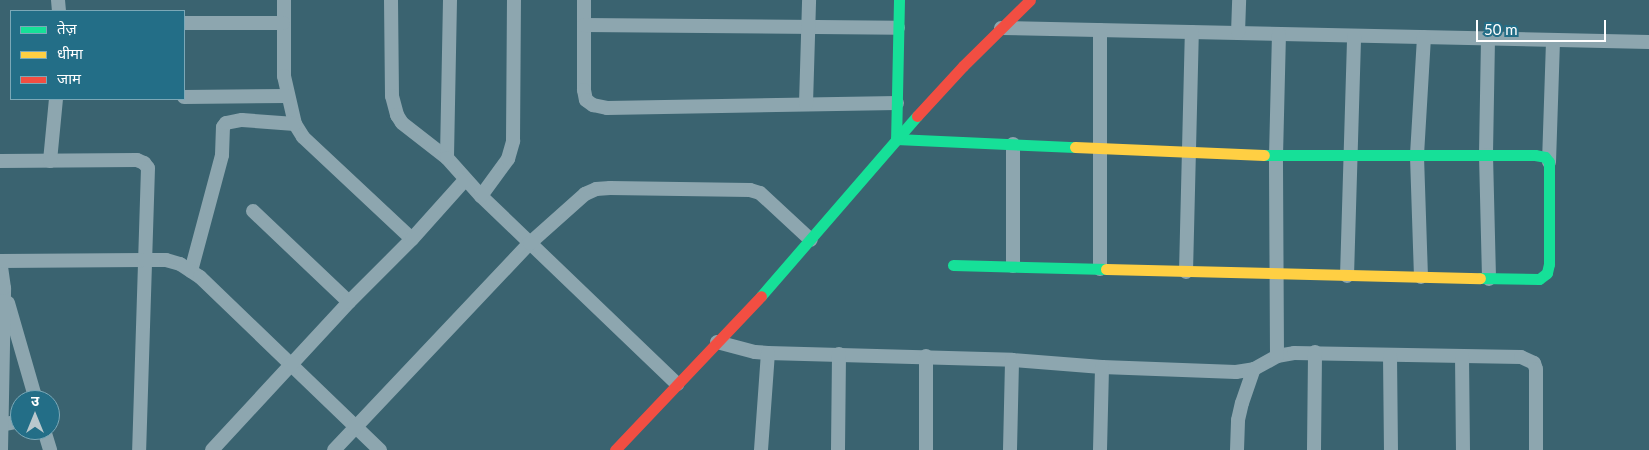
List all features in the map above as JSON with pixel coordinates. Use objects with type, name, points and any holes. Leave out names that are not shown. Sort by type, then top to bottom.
[{"type":"street","points":[[284,0],[283,23],[287,96],[295,124],[303,137],[412,239]]},
{"type":"street","points":[[391,0],[392,96],[397,115],[402,123],[448,158],[465,180],[481,196],[677,384]]},
{"type":"street","points":[[448,158],[450,0]]},
{"type":"street","points":[[481,196],[508,158],[513,141],[514,0]]},
{"type":"street","points":[[584,0],[584,90],[586,100],[593,105],[607,108],[897,103]]},
{"type":"street","points":[[806,104],[809,0]]},
{"type":"street","points":[[896,140],[899,0]]},
{"type":"street","points":[[615,450],[811,240],[896,140],[1000,28],[1030,0]]},
{"type":"street","points":[[1238,33],[1239,0]]},
{"type":"street","points":[[185,23],[283,23]]},
{"type":"street","points":[[584,25],[898,28]]},
{"type":"street","points":[[1000,28],[1649,42]]},
{"type":"street","points":[[1100,30],[1100,269]]},
{"type":"street","points":[[1186,272],[1192,32]]},
{"type":"street","points":[[1277,356],[1275,273],[1276,156],[1280,34]]},
{"type":"street","points":[[1347,276],[1354,36]]},
{"type":"street","points":[[1421,277],[1417,155],[1424,37]]},
{"type":"street","points":[[1488,39],[1486,155],[1489,279]]},
{"type":"street","points":[[953,265],[1347,276],[1540,279],[1547,273],[1553,40]]},
{"type":"street","points":[[185,97],[287,96]]},
{"type":"street","points":[[50,161],[56,100]]},
{"type":"street","points":[[191,271],[222,155],[223,127],[226,123],[242,120],[295,124]]},
{"type":"street","points":[[896,140],[1276,156],[1535,155],[1544,156],[1549,162]]},
{"type":"street","points":[[1013,144],[1013,266]]},
{"type":"street","points":[[0,161],[137,160],[144,163],[148,168],[139,450]]},
{"type":"street","points":[[212,450],[349,302],[412,239],[465,180]]},
{"type":"street","points":[[334,450],[530,243],[585,194],[596,189],[750,190],[768,200],[811,240]]},
{"type":"street","points":[[253,211],[349,302]]},
{"type":"street","points":[[33,390],[4,288],[0,261],[166,260],[180,264],[200,277],[380,450]]},
{"type":"street","points":[[0,450],[4,288]]},
{"type":"street","points":[[717,342],[755,352],[768,353],[926,356],[1012,360],[1102,368],[1236,372],[1254,370],[1277,356],[1315,352],[1390,356],[1521,357],[1534,362],[1536,450]]},
{"type":"street","points":[[1314,450],[1315,352]]},
{"type":"street","points":[[762,450],[768,353]]},
{"type":"street","points":[[838,450],[839,354]]},
{"type":"street","points":[[926,356],[926,450]]},
{"type":"street","points":[[1390,356],[1391,450]]},
{"type":"street","points":[[1462,356],[1463,450]]},
{"type":"street","points":[[1010,450],[1012,360]]},
{"type":"street","points":[[1100,450],[1102,368]]},
{"type":"street","points":[[1237,450],[1240,412],[1254,370]]},
{"type":"traffic: fast","points":[[899,0],[896,139],[1075,147]]},
{"type":"traffic: fast","points":[[761,296],[917,116]]},
{"type":"traffic: fast","points":[[1264,155],[1535,155],[1545,157],[1549,162],[1549,264],[1547,273],[1539,279],[1480,278]]},
{"type":"traffic: fast","points":[[953,265],[1106,269]]},
{"type":"traffic: slow","points":[[1075,147],[1264,155]]},
{"type":"traffic: slow","points":[[1106,269],[1480,278]]},
{"type":"traffic: jam","points":[[917,116],[963,66],[1030,0]]},
{"type":"traffic: jam","points":[[615,450],[761,296]]}]
